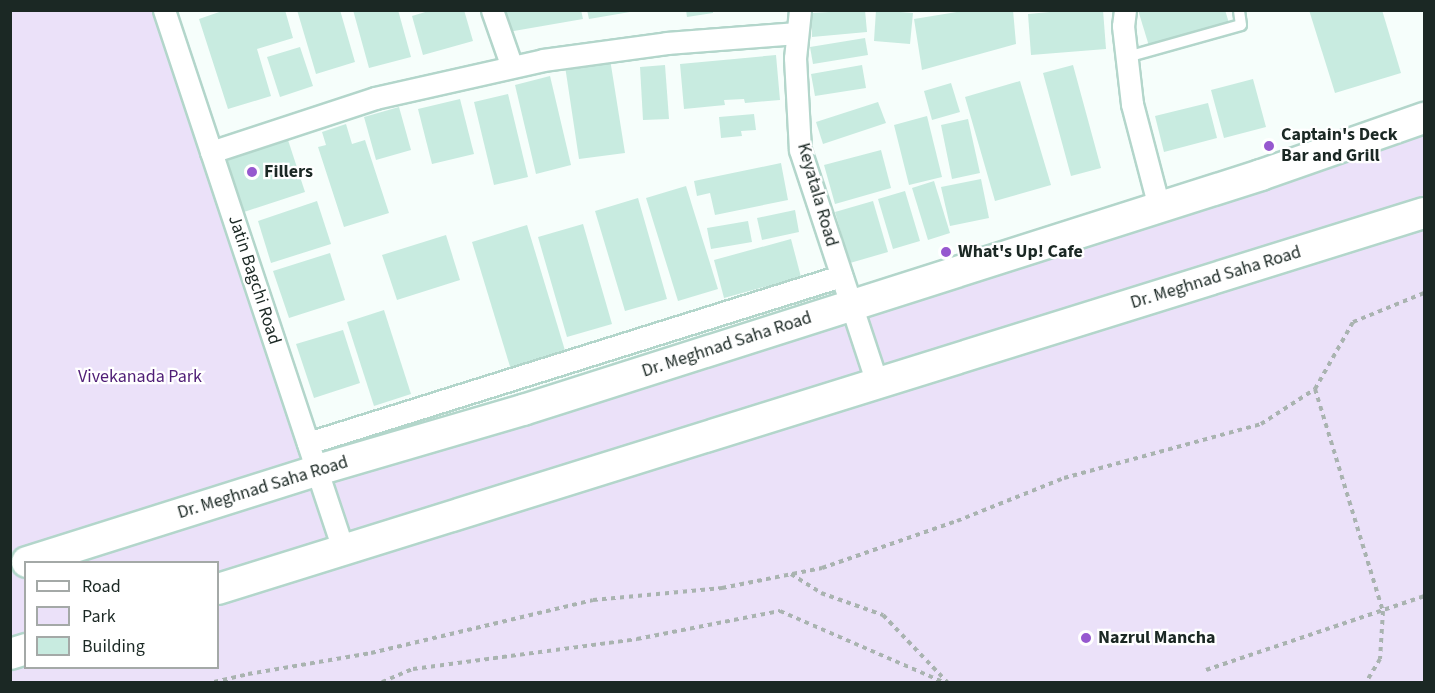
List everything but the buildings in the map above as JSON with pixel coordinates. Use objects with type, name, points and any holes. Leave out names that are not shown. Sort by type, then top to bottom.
[{"type":"street","name":"Jatin Bagchi Road","points":[[164,10],[344,549]]},
{"type":"street","points":[[492,10],[512,67]]},
{"type":"street","name":"Keyatala Road","points":[[800,10],[795,58],[800,150],[877,383]]},
{"type":"street","points":[[1125,10],[1124,26],[1132,104],[1160,207]]},
{"type":"street","points":[[211,152],[375,98],[543,60],[667,44],[797,33]]},
{"type":"street","name":"Dr. Meghnad Saha Road","points":[[31,561],[313,457],[523,410],[1160,207],[1425,118]]},
{"type":"street","name":"Dr. Meghnad Saha Road","points":[[219,589],[1425,213]]},
{"type":"street","points":[[313,457],[841,276]]},
{"type":"lane","points":[[1127,57],[1241,26],[1239,10]]},
{"type":"path","points":[[214,682],[371,653],[593,600],[722,588],[822,568],[957,521],[1064,478],[1261,424],[1315,388],[1353,322],[1425,292]]},
{"type":"path","points":[[1315,388],[1383,611],[1380,659],[1366,682]]},
{"type":"path","points":[[791,574],[821,592],[883,615],[945,682]]},
{"type":"path","points":[[1206,670],[1425,596]]},
{"type":"path","points":[[382,682],[413,669],[637,639],[780,611],[945,682]]},
{"type":"green space","name":"Vivekanada Park","points":[[11,11],[154,11],[305,461],[11,555]]},
{"type":"green space","points":[[1424,125],[1424,208],[346,539],[325,476]]},
{"type":"green space","points":[[1424,220],[1424,682],[11,682],[11,658],[24,653],[24,669],[219,669],[219,595]]},
{"type":"green space","points":[[312,476],[335,542],[219,579],[219,561],[43,561]]},
{"type":"green space","points":[[24,567],[24,640],[10,645],[10,572]]},
{"type":"place","name":"Captain's Deck Bar and Grill","points":[[1269,146]]},
{"type":"place","name":"Fillers","points":[[252,172]]},
{"type":"place","name":"What's Up! Cafe","points":[[946,252]]},
{"type":"place","name":"Nazrul Mancha","points":[[1086,638]]}]
